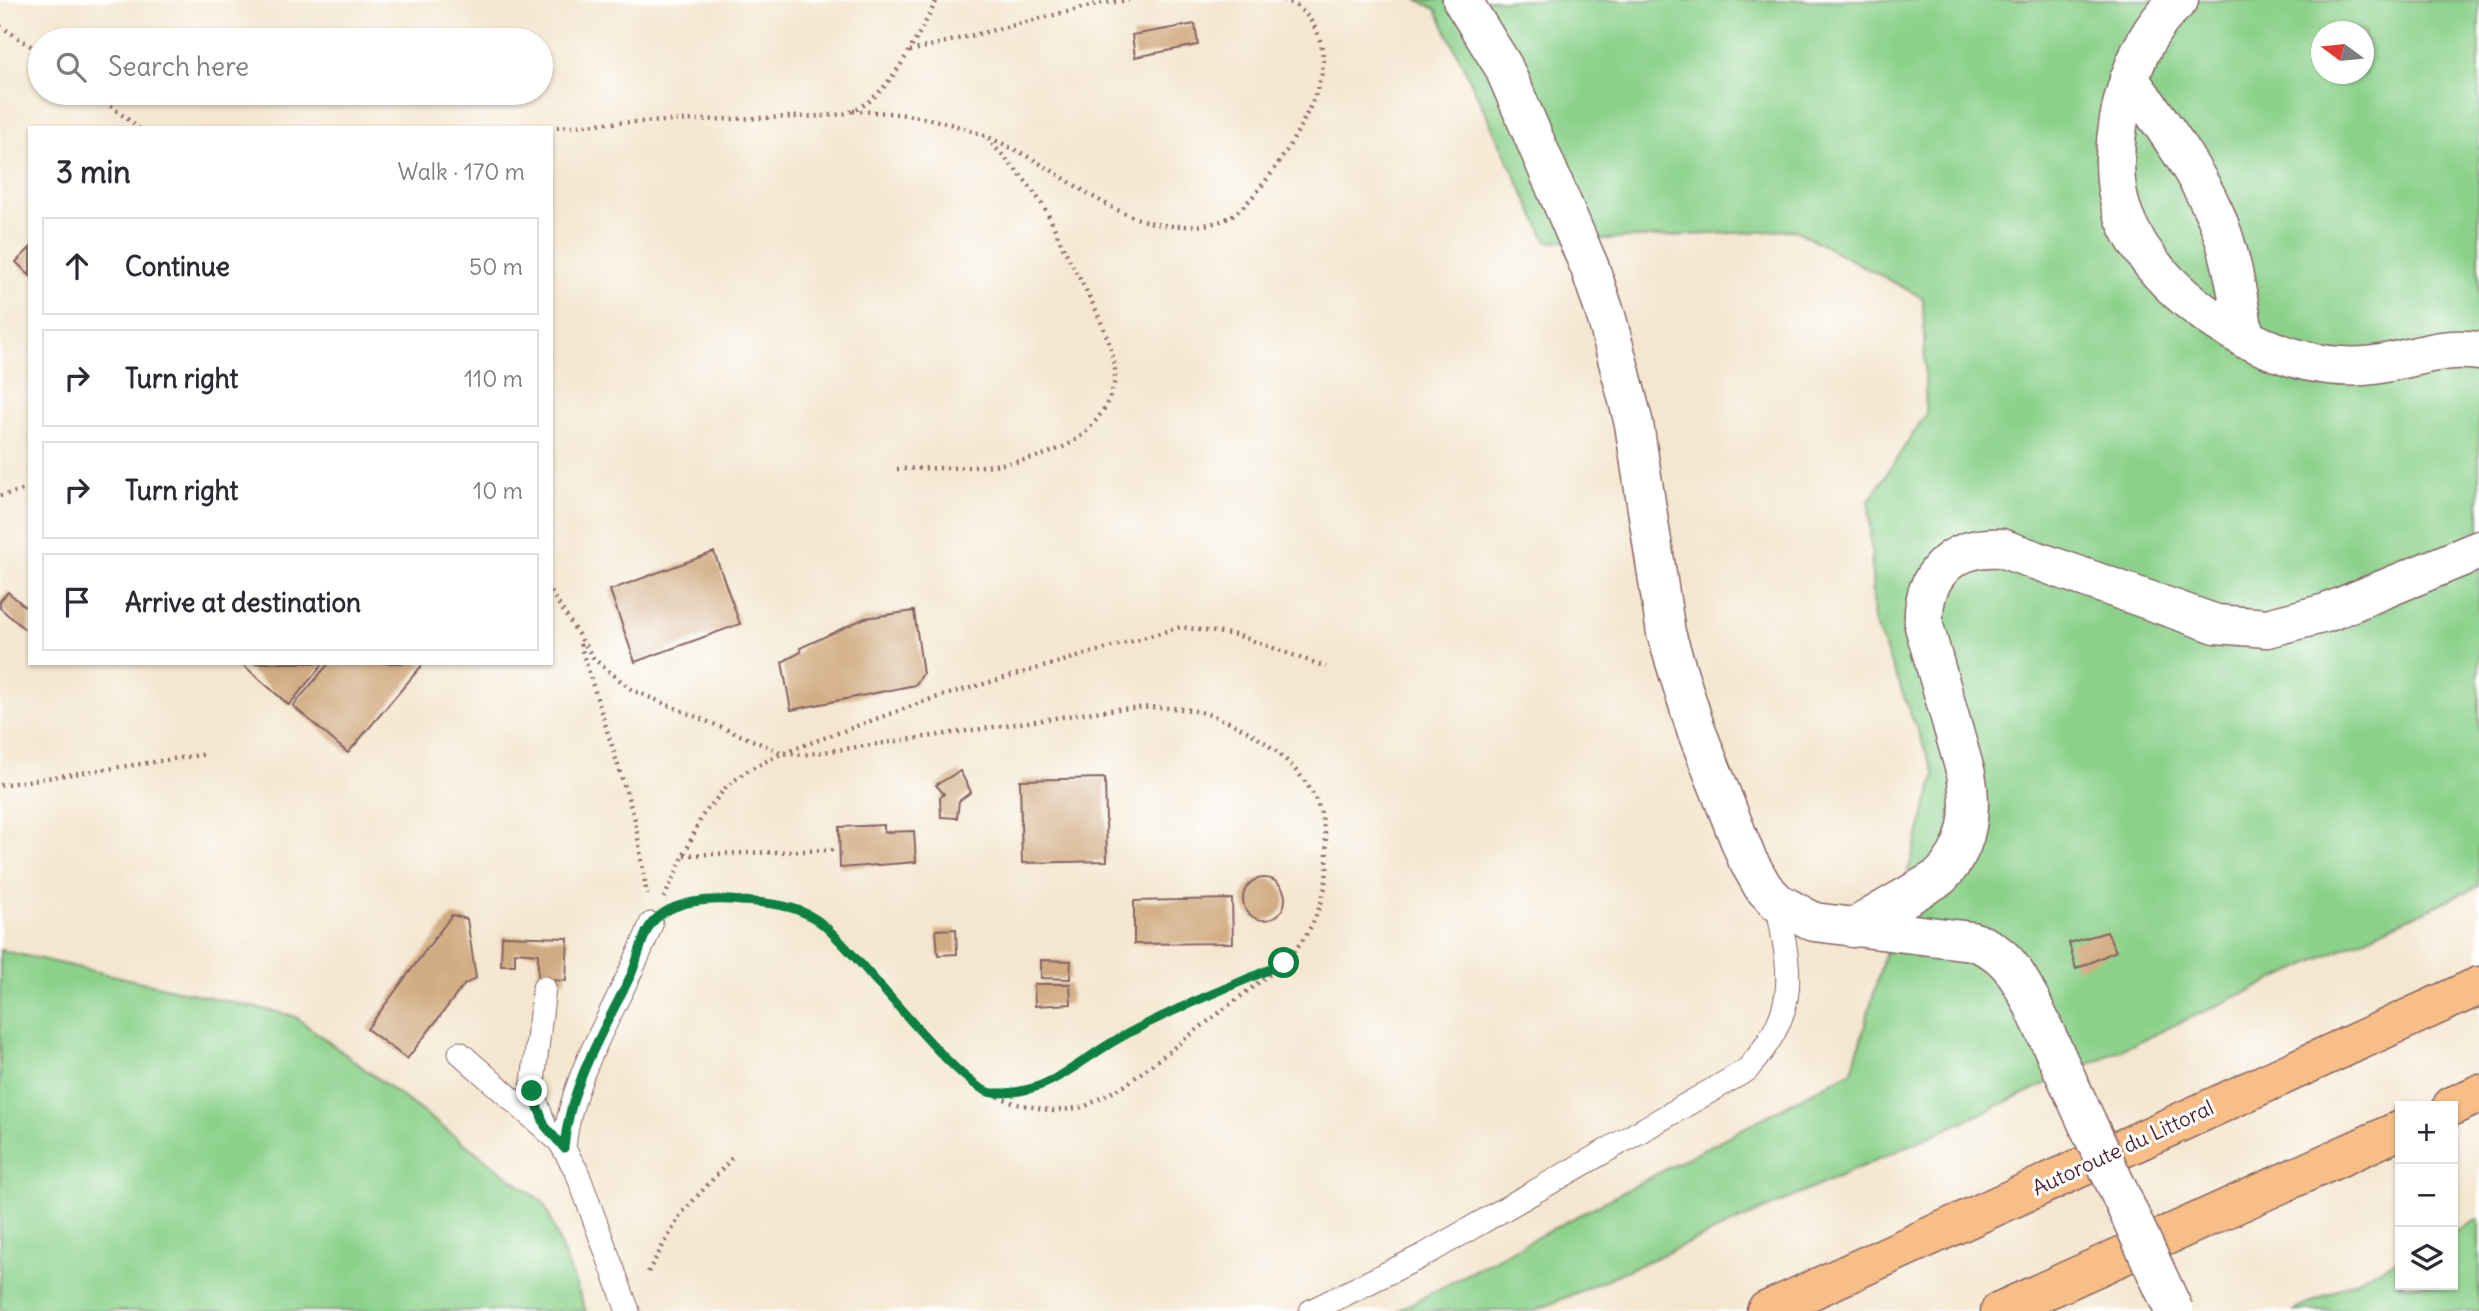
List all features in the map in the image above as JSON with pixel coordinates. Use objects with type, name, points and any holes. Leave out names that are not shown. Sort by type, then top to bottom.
[{"type":"highway","name":"Autoroute du Littoral","points":[[1766,1311],[2479,986]]},
{"type":"highway","points":[[2458,1103],[2479,1094]]},
{"type":"highway","points":[[2000,1311],[2395,1132]]},
{"type":"street","points":[[1462,0],[1503,66],[1590,268],[1607,319],[1634,424],[1660,600],[1679,679],[1747,859],[1763,887],[1777,902],[1814,922],[1981,943],[2006,959],[2031,1000],[2174,1311]]},
{"type":"street","points":[[2179,0],[2150,30],[2120,110],[2116,144],[2123,214],[2140,247],[2163,275],[2202,310],[2245,339],[2275,351],[2331,366],[2377,364],[2438,350],[2479,351]]},
{"type":"street","points":[[2130,79],[2170,134],[2216,217],[2235,283],[2245,339]]},
{"type":"street","points":[[1853,928],[1940,877],[1959,852],[1966,835],[1970,796],[1966,774],[1924,626],[1923,602],[1930,584],[1945,564],[1966,551],[2001,548],[2216,624],[2267,628],[2326,613],[2479,550]]},
{"type":"lane","points":[[1311,1311],[1424,1255],[1747,1070],[1770,1043],[1780,1024],[1786,996],[1788,961],[1777,902]]},
{"type":"lane","points":[[564,1148],[571,1100],[638,961],[651,924]]},
{"type":"lane","points":[[544,988],[532,1091],[545,1126]]},
{"type":"lane","points":[[460,1053],[545,1126],[564,1148],[577,1172],[628,1311]]},
{"type":"path","points":[[852,111],[882,89],[910,51],[937,0]]},
{"type":"path","points":[[910,51],[1098,4],[1129,0]]},
{"type":"path","points":[[553,128],[607,123],[823,116],[852,111],[904,113],[942,120],[985,135],[1033,159],[1113,207],[1142,219],[1178,227],[1210,225],[1230,217],[1253,195],[1276,165],[1314,100],[1324,64],[1313,23],[1302,10],[1284,0]]},
{"type":"path","points":[[0,26],[28,44]]},
{"type":"path","points":[[109,105],[136,126]]},
{"type":"path","points":[[897,469],[1002,465],[1040,455],[1072,443],[1105,409],[1113,389],[1115,371],[1108,345],[1090,300],[1045,208],[985,135]]},
{"type":"path","points":[[0,496],[28,489]]},
{"type":"path","points":[[553,595],[578,639],[608,673],[632,690],[783,753],[802,755],[1073,716],[1156,707],[1185,709],[1209,715],[1250,734],[1291,762],[1308,783],[1321,811],[1329,855],[1325,889],[1318,914],[1302,944],[1284,963],[1124,1086],[1084,1107],[1054,1111],[1017,1104],[989,1093],[960,1072],[829,930],[803,912],[782,905],[719,898],[701,900],[668,911],[651,924]]},
{"type":"path","points":[[651,924],[697,824],[711,802],[750,769],[783,753],[928,700],[1181,627],[1237,635],[1326,667]]},
{"type":"path","points":[[578,639],[635,820],[651,924]]},
{"type":"path","points":[[0,785],[206,754]]},
{"type":"path","points":[[684,855],[835,850]]},
{"type":"path","points":[[989,1093],[1021,1091],[1058,1079],[1116,1040],[1284,963]]},
{"type":"path","points":[[646,1276],[681,1214],[732,1158]]},
{"type":"green space","points":[[1417,0],[2479,0],[2479,886],[1978,1115],[1535,1311],[1397,1311],[1852,1071],[1935,775],[1874,621],[1869,501],[1926,414],[1923,298],[1795,230],[1547,242],[1436,9]]},
{"type":"green space","points":[[0,950],[294,1016],[544,1203],[586,1311],[0,1311]]},
{"type":"green space","points":[[2479,1219],[2479,1311],[2293,1311],[2395,1261],[2395,1290],[2458,1290],[2458,1230]]},
{"type":"building","points":[[1195,24],[1198,45],[1135,57],[1132,35]]},
{"type":"building","points":[[28,250],[28,274],[16,262]]},
{"type":"building","points":[[714,552],[740,624],[635,662],[610,590]]},
{"type":"building","points":[[8,592],[28,609],[28,632],[0,608],[0,601]]},
{"type":"building","points":[[914,611],[923,674],[915,685],[791,710],[782,662],[801,652],[800,648],[865,618]]},
{"type":"building","points":[[243,665],[322,665],[289,705]]},
{"type":"building","points":[[327,665],[422,665],[348,753],[293,706]]},
{"type":"building","points":[[960,771],[971,792],[959,801],[957,818],[941,817],[940,798],[944,794],[936,785]]},
{"type":"building","points":[[1105,778],[1107,861],[1022,863],[1020,780]]},
{"type":"building","points":[[884,825],[884,832],[914,831],[916,862],[840,868],[839,827]]},
{"type":"building","points":[[1264,878],[1279,884],[1285,899],[1279,914],[1264,920],[1249,914],[1243,899],[1249,884]]},
{"type":"building","points":[[1232,899],[1233,943],[1134,944],[1134,901]]},
{"type":"building","points":[[452,915],[467,919],[476,978],[464,985],[407,1059],[367,1029]]},
{"type":"building","points":[[956,929],[957,954],[938,955],[936,930]]},
{"type":"building","points":[[2107,932],[2116,951],[2076,969],[2069,943]]},
{"type":"building","points":[[502,936],[568,938],[566,981],[538,979],[538,954],[515,952],[515,965],[501,965]]},
{"type":"building","points":[[1041,960],[1071,961],[1070,979],[1041,978]]},
{"type":"building","points":[[1034,984],[1070,984],[1071,1004],[1035,1006]]},
{"type":"route","points":[[532,1091],[545,1126],[564,1148],[571,1100],[638,961],[651,924],[668,911],[701,900],[719,898],[782,905],[818,920],[960,1072],[989,1093],[1021,1091],[1058,1079],[1116,1040],[1284,963]]}]
